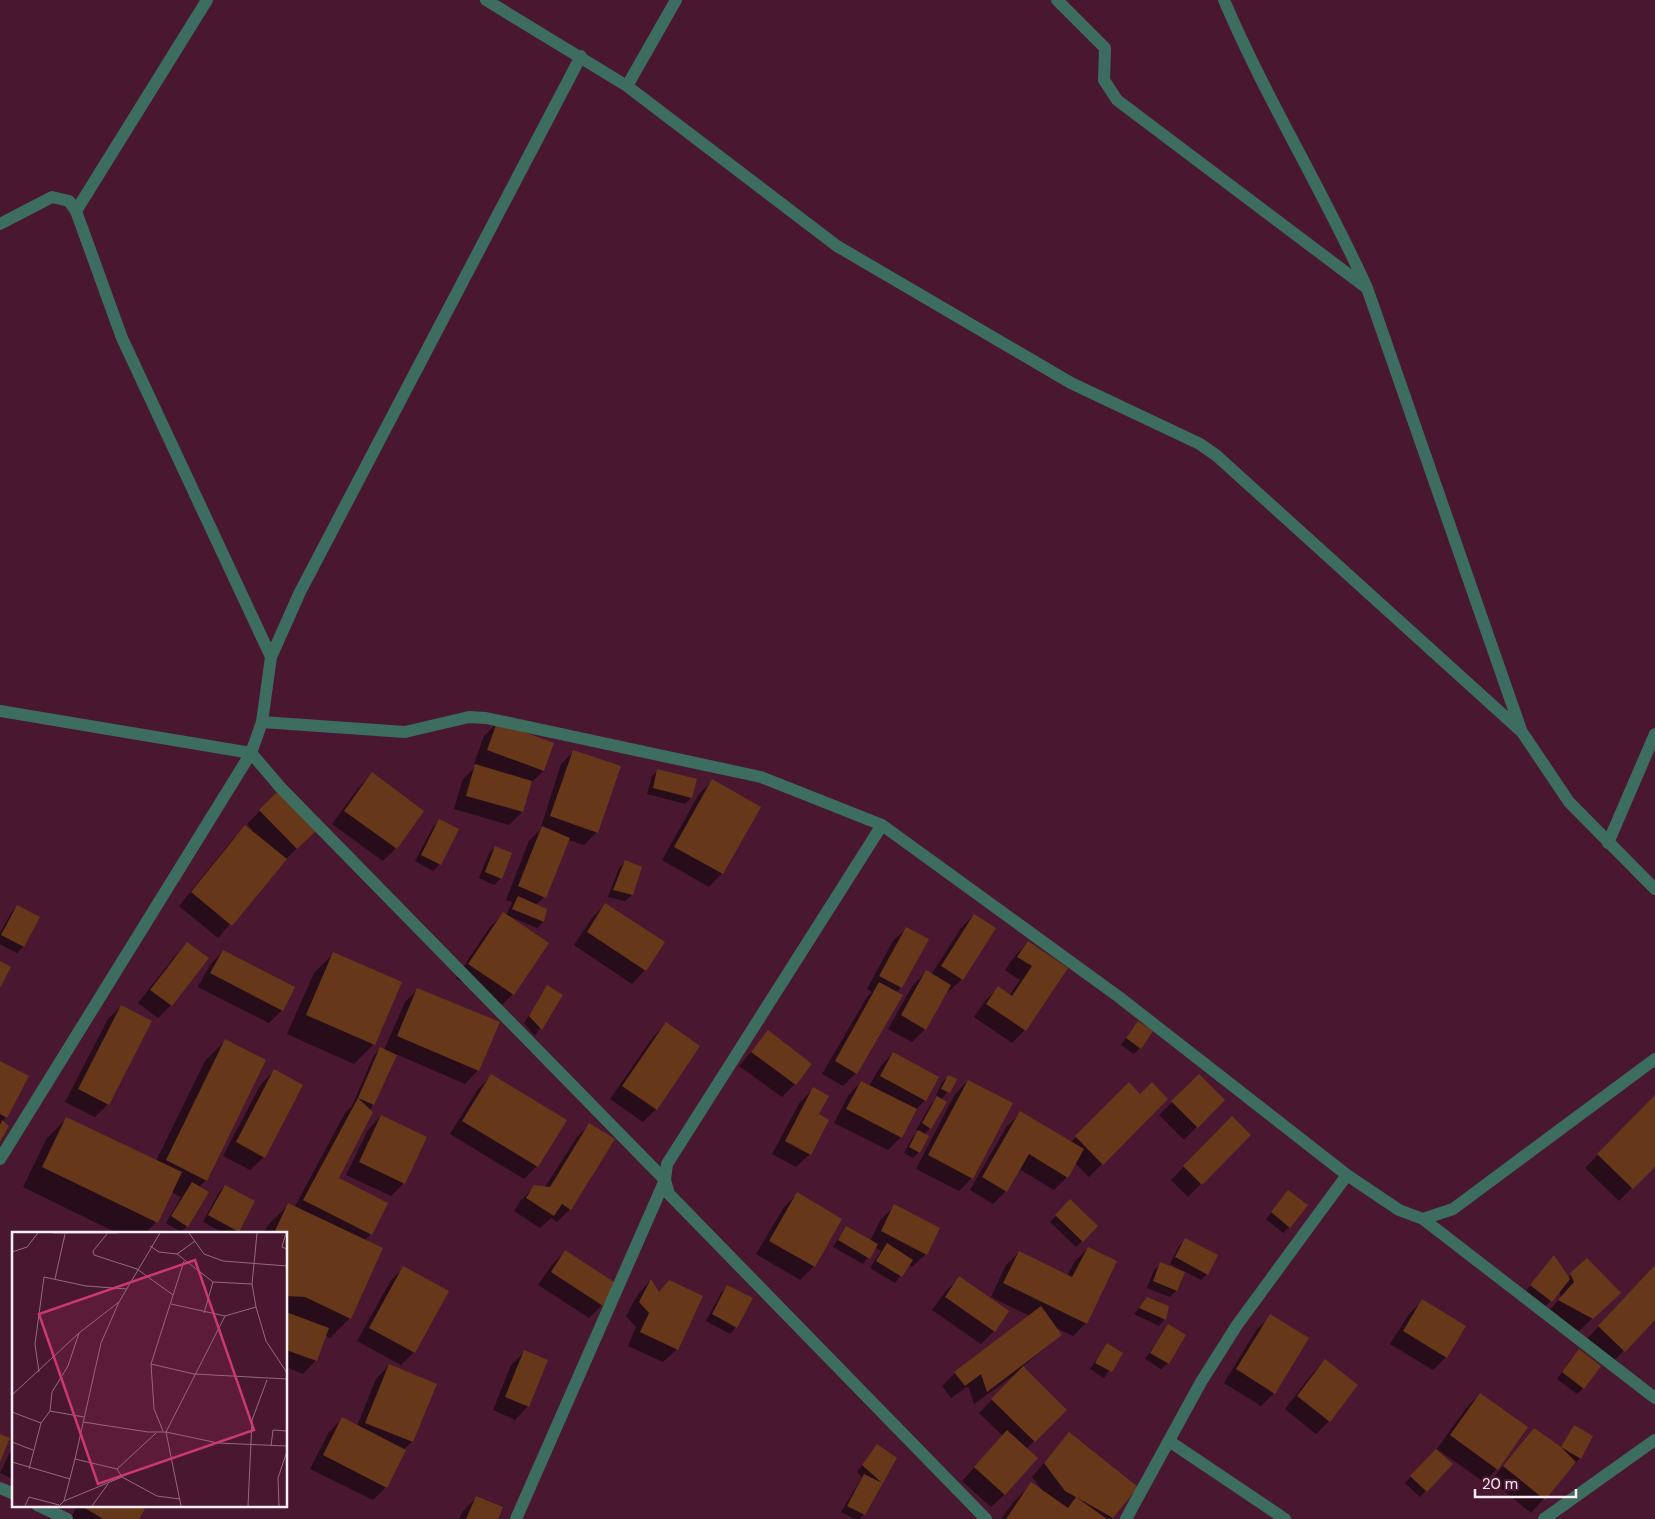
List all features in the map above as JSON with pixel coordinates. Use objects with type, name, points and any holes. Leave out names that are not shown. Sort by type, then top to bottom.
[{"type":"street","points":[[76,211],[207,0]]},
{"type":"street","points":[[486,0],[581,56],[626,86],[837,246],[1071,383],[1200,444],[1217,456],[1522,732],[1569,802],[1655,889]]},
{"type":"street","points":[[626,86],[676,0]]},
{"type":"street","points":[[1057,0],[1105,48],[1104,80],[1118,100],[1367,288]]},
{"type":"street","points":[[1224,0],[1247,54],[1346,241],[1367,288],[1522,732]]},
{"type":"street","points":[[0,1159],[251,753],[262,722],[271,657],[300,592],[581,56]]},
{"type":"street","points":[[0,224],[52,197],[69,201],[76,211],[122,338],[271,657]]},
{"type":"street","points":[[0,711],[251,753],[281,788],[665,1180],[669,1194],[986,1519]]},
{"type":"street","points":[[262,722],[405,732],[468,717],[486,718],[761,777],[882,825],[1120,997],[1347,1176],[1398,1210],[1423,1219],[1655,1398]]},
{"type":"street","points":[[1608,843],[1655,734]]},
{"type":"street","points":[[516,1519],[665,1180],[667,1164],[882,825]]},
{"type":"street","points":[[1423,1219],[1453,1209],[1655,1059]]},
{"type":"street","points":[[1126,1519],[1201,1382],[1237,1324],[1347,1176]]},
{"type":"street","points":[[1544,1519],[1655,1440]]},
{"type":"street","points":[[1169,1441],[1285,1519]]},
{"type":"street","points":[[0,1488],[12,1493]]},
{"type":"street","points":[[39,1506],[66,1519]]},
{"type":"building","points":[[497,722],[554,743],[544,771],[487,750]]},
{"type":"building","points":[[573,750],[621,766],[598,833],[550,816]]},
{"type":"building","points":[[475,764],[532,781],[523,812],[466,796]]},
{"type":"building","points":[[657,769],[697,779],[692,798],[653,788]]},
{"type":"building","points":[[372,772],[424,811],[397,849],[344,811]]},
{"type":"building","points":[[712,779],[761,807],[723,874],[674,847]]},
{"type":"building","points":[[281,788],[320,827],[297,849],[259,810]]},
{"type":"building","points":[[439,819],[459,829],[441,865],[421,855]]},
{"type":"building","points":[[245,825],[287,859],[232,926],[191,892]]},
{"type":"building","points":[[542,826],[570,838],[546,898],[518,886]]},
{"type":"building","points":[[495,846],[512,853],[502,879],[485,872]]},
{"type":"building","points":[[625,860],[642,867],[633,895],[613,890]]},
{"type":"building","points":[[518,896],[547,909],[544,922],[512,909]]},
{"type":"building","points":[[605,903],[665,942],[646,971],[587,932]]},
{"type":"building","points":[[17,905],[40,917],[24,947],[1,935]]},
{"type":"building","points":[[503,912],[549,943],[514,995],[468,964]]},
{"type":"building","points":[[974,914],[996,928],[963,980],[941,966]]},
{"type":"building","points":[[906,927],[929,939],[902,988],[879,976]]},
{"type":"building","points":[[1028,941],[1068,968],[1026,1031],[986,1004],[998,986],[1012,996],[1032,966],[1017,957]]},
{"type":"building","points":[[187,942],[209,958],[172,1006],[150,990]]},
{"type":"building","points":[[223,950],[295,987],[283,1011],[210,973]]},
{"type":"building","points":[[333,952],[402,982],[375,1045],[306,1015]]},
{"type":"building","points":[[0,961],[11,967],[0,988]]},
{"type":"building","points":[[926,970],[951,985],[926,1030],[901,1015]]},
{"type":"building","points":[[879,982],[903,995],[857,1074],[835,1061]]},
{"type":"building","points":[[547,985],[563,995],[542,1030],[529,1016]]},
{"type":"building","points":[[417,988],[500,1022],[479,1071],[397,1036]]},
{"type":"building","points":[[121,1005],[152,1021],[109,1105],[78,1089]]},
{"type":"building","points":[[1138,1021],[1153,1031],[1141,1049],[1126,1038]]},
{"type":"building","points":[[666,1022],[700,1046],[657,1110],[622,1086]]},
{"type":"building","points":[[768,1030],[812,1064],[796,1085],[751,1052]]},
{"type":"building","points":[[225,1039],[266,1060],[207,1181],[166,1160]]},
{"type":"building","points":[[380,1047],[397,1055],[374,1105],[358,1098]]},
{"type":"building","points":[[893,1052],[939,1077],[926,1101],[880,1076]]},
{"type":"building","points":[[0,1061],[29,1076],[7,1118],[0,1114]]},
{"type":"building","points":[[274,1069],[303,1085],[265,1158],[236,1142]]},
{"type":"building","points":[[491,1074],[567,1120],[538,1167],[462,1121]]},
{"type":"building","points":[[1199,1074],[1225,1100],[1198,1128],[1171,1101]]},
{"type":"building","points":[[948,1075],[957,1079],[950,1093],[941,1089]]},
{"type":"building","points":[[968,1080],[1013,1103],[973,1179],[928,1155]]},
{"type":"building","points":[[861,1081],[917,1109],[902,1138],[846,1109]]},
{"type":"building","points":[[1129,1082],[1140,1094],[1152,1082],[1168,1099],[1103,1165],[1075,1136]]},
{"type":"building","points":[[813,1087],[829,1096],[819,1114],[829,1120],[811,1155],[785,1141]]},
{"type":"building","points":[[1655,1095],[1655,1167],[1633,1189],[1597,1154]]},
{"type":"building","points":[[937,1096],[947,1102],[931,1129],[922,1123]]},
{"type":"building","points":[[358,1098],[373,1112],[339,1178],[388,1203],[372,1235],[303,1200]]},
{"type":"building","points":[[1020,1111],[1084,1149],[1068,1178],[1029,1154],[1007,1192],[982,1177]]},
{"type":"building","points":[[381,1115],[427,1137],[405,1184],[359,1162]]},
{"type":"building","points":[[1232,1116],[1251,1135],[1202,1185],[1183,1166]]},
{"type":"building","points":[[66,1117],[182,1172],[158,1223],[42,1167]]},
{"type":"building","points":[[2,1120],[9,1126],[0,1142],[0,1125]]},
{"type":"building","points":[[589,1123],[615,1139],[571,1210],[562,1204],[554,1216],[526,1198],[534,1185],[550,1187]]},
{"type":"building","points":[[918,1130],[929,1136],[920,1153],[909,1147]]},
{"type":"building","points":[[192,1182],[209,1192],[188,1227],[171,1216]]},
{"type":"building","points":[[225,1185],[255,1201],[239,1232],[208,1215]]},
{"type":"building","points":[[1288,1190],[1308,1205],[1290,1228],[1271,1212]]},
{"type":"building","points":[[797,1192],[842,1219],[815,1267],[769,1241]]},
{"type":"building","points":[[1070,1199],[1098,1226],[1083,1242],[1055,1215]]},
{"type":"building","points":[[288,1203],[383,1248],[351,1319],[305,1297],[288,1296],[288,1232],[274,1232]]},
{"type":"building","points":[[894,1204],[940,1228],[927,1255],[881,1231]]},
{"type":"building","points":[[846,1226],[878,1244],[870,1259],[838,1240]]},
{"type":"building","points":[[1185,1238],[1218,1255],[1208,1275],[1175,1257]]},
{"type":"building","points":[[887,1243],[913,1260],[902,1277],[876,1261]]},
{"type":"building","points":[[1088,1247],[1117,1261],[1087,1324],[1003,1283],[1019,1251],[1072,1277]]},
{"type":"building","points":[[565,1250],[617,1284],[603,1306],[551,1272]]},
{"type":"building","points":[[1554,1255],[1570,1279],[1552,1302],[1530,1285]]},
{"type":"building","points":[[1587,1258],[1621,1293],[1593,1319],[1558,1300],[1574,1282],[1570,1273]]},
{"type":"building","points":[[1160,1262],[1185,1272],[1177,1291],[1153,1281]]},
{"type":"building","points":[[1655,1265],[1655,1320],[1625,1352],[1598,1326]]},
{"type":"building","points":[[403,1266],[449,1291],[415,1353],[369,1328]]},
{"type":"building","points":[[959,1276],[1009,1311],[995,1332],[945,1297]]},
{"type":"building","points":[[651,1279],[659,1292],[669,1280],[703,1296],[678,1350],[640,1332],[649,1313],[639,1302]]},
{"type":"building","points":[[727,1285],[753,1298],[737,1328],[712,1314]]},
{"type":"building","points":[[1147,1297],[1169,1306],[1166,1320],[1139,1308]]},
{"type":"building","points":[[1422,1299],[1466,1326],[1447,1358],[1403,1331]]},
{"type":"building","points":[[1041,1306],[1062,1335],[987,1392],[981,1374],[965,1386],[954,1372]]},
{"type":"building","points":[[288,1313],[329,1328],[317,1361],[288,1351]]},
{"type":"building","points":[[1270,1314],[1309,1338],[1275,1394],[1236,1369]]},
{"type":"building","points":[[1168,1324],[1186,1335],[1169,1364],[1150,1353]]},
{"type":"building","points":[[1107,1343],[1123,1353],[1112,1372],[1095,1363]]},
{"type":"building","points":[[1579,1349],[1601,1366],[1584,1389],[1562,1372]]},
{"type":"building","points":[[524,1350],[548,1360],[529,1407],[505,1397]]},
{"type":"building","points":[[1325,1359],[1358,1385],[1330,1422],[1297,1396]]},
{"type":"building","points":[[389,1364],[437,1384],[413,1442],[365,1423]]},
{"type":"building","points":[[1023,1366],[1067,1410],[1035,1442],[991,1399]]},
{"type":"building","points":[[1480,1393],[1528,1427],[1498,1470],[1450,1435]]},
{"type":"building","points":[[342,1417],[406,1450],[387,1488],[323,1455]]},
{"type":"building","points":[[1574,1425],[1593,1436],[1581,1459],[1561,1447]]},
{"type":"building","points":[[1534,1428],[1561,1447],[1576,1462],[1545,1500],[1503,1466]]},
{"type":"building","points":[[1007,1430],[1038,1458],[1005,1495],[974,1467]]},
{"type":"building","points":[[1069,1432],[1138,1487],[1113,1518],[1065,1491],[1044,1463]]},
{"type":"building","points":[[0,1434],[10,1438],[0,1462]]},
{"type":"building","points":[[877,1444],[897,1458],[865,1515],[847,1506],[864,1474],[882,1483],[862,1465]]},
{"type":"building","points":[[1436,1449],[1453,1464],[1427,1492],[1410,1476]]},
{"type":"building","points":[[1031,1482],[1068,1508],[1076,1497],[1107,1519],[1006,1519]]},
{"type":"building","points":[[476,1496],[503,1507],[498,1519],[466,1519]]},
{"type":"building","points":[[82,1506],[140,1506],[145,1509],[139,1519],[103,1519]]}]
